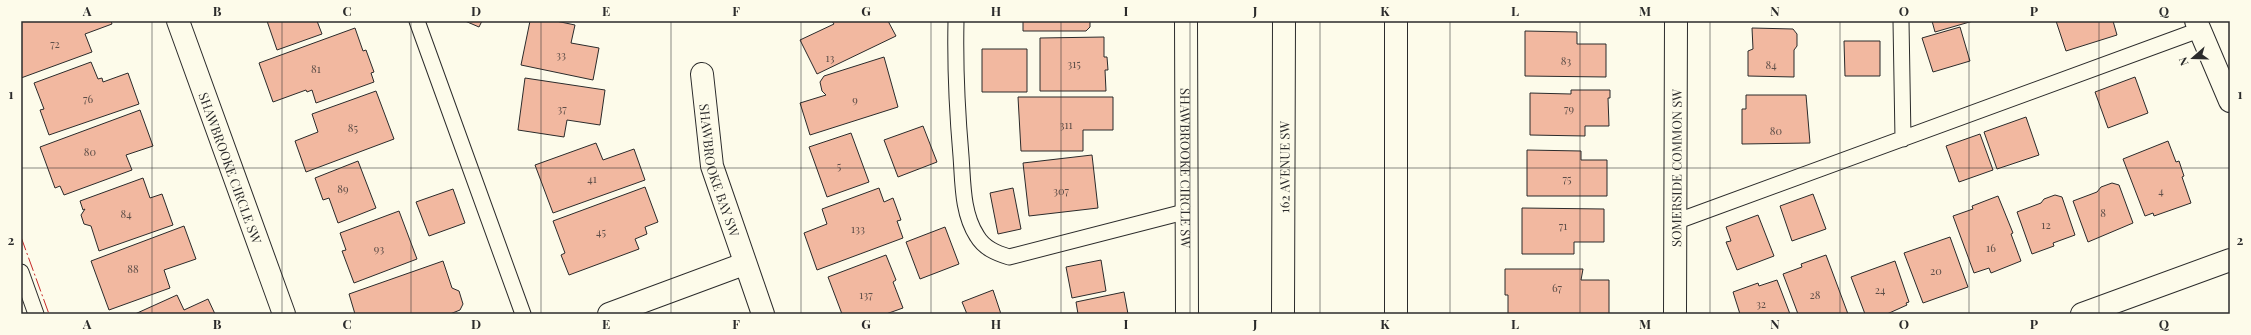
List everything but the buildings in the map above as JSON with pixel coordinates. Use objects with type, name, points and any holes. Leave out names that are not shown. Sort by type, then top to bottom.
[{"type":"street","name":"SHAWBROOKE CIRCLE SW","points":[[178,21],[284,314]]},
{"type":"street","name":"SHAWBROOKE CIRCLE SW","points":[[1186,21],[1188,211],[1187,314]]},
{"type":"street","name":"162 AVENUE SW","points":[[1283,314],[1284,21]]},
{"type":"street","points":[[1396,21],[1396,314]]},
{"type":"street","name":"SOMERSIDE COMMON SW","points":[[1674,314],[1676,21]]},
{"type":"street","points":[[2197,25],[2230,101]]},
{"type":"street","name":"SHAWBROOKE BAY SW","points":[[702,74],[712,166],[744,264]]},
{"type":"street","points":[[2082,314],[2230,260]]},
{"type":"street","points":[[609,314],[744,264],[763,314]]},
{"type":"lane","points":[[417,21],[523,314]]},
{"type":"lane","points":[[956,21],[955,78],[964,197],[970,223],[977,237],[991,251],[1009,257],[1188,211]]},
{"type":"lane","points":[[1901,21],[1903,139]]},
{"type":"lane","points":[[1675,222],[1903,139],[2197,25]]},
{"type":"lane","points":[[21,272],[36,314]]},
{"type":"power","points":[[21,237],[49,314]]}]
